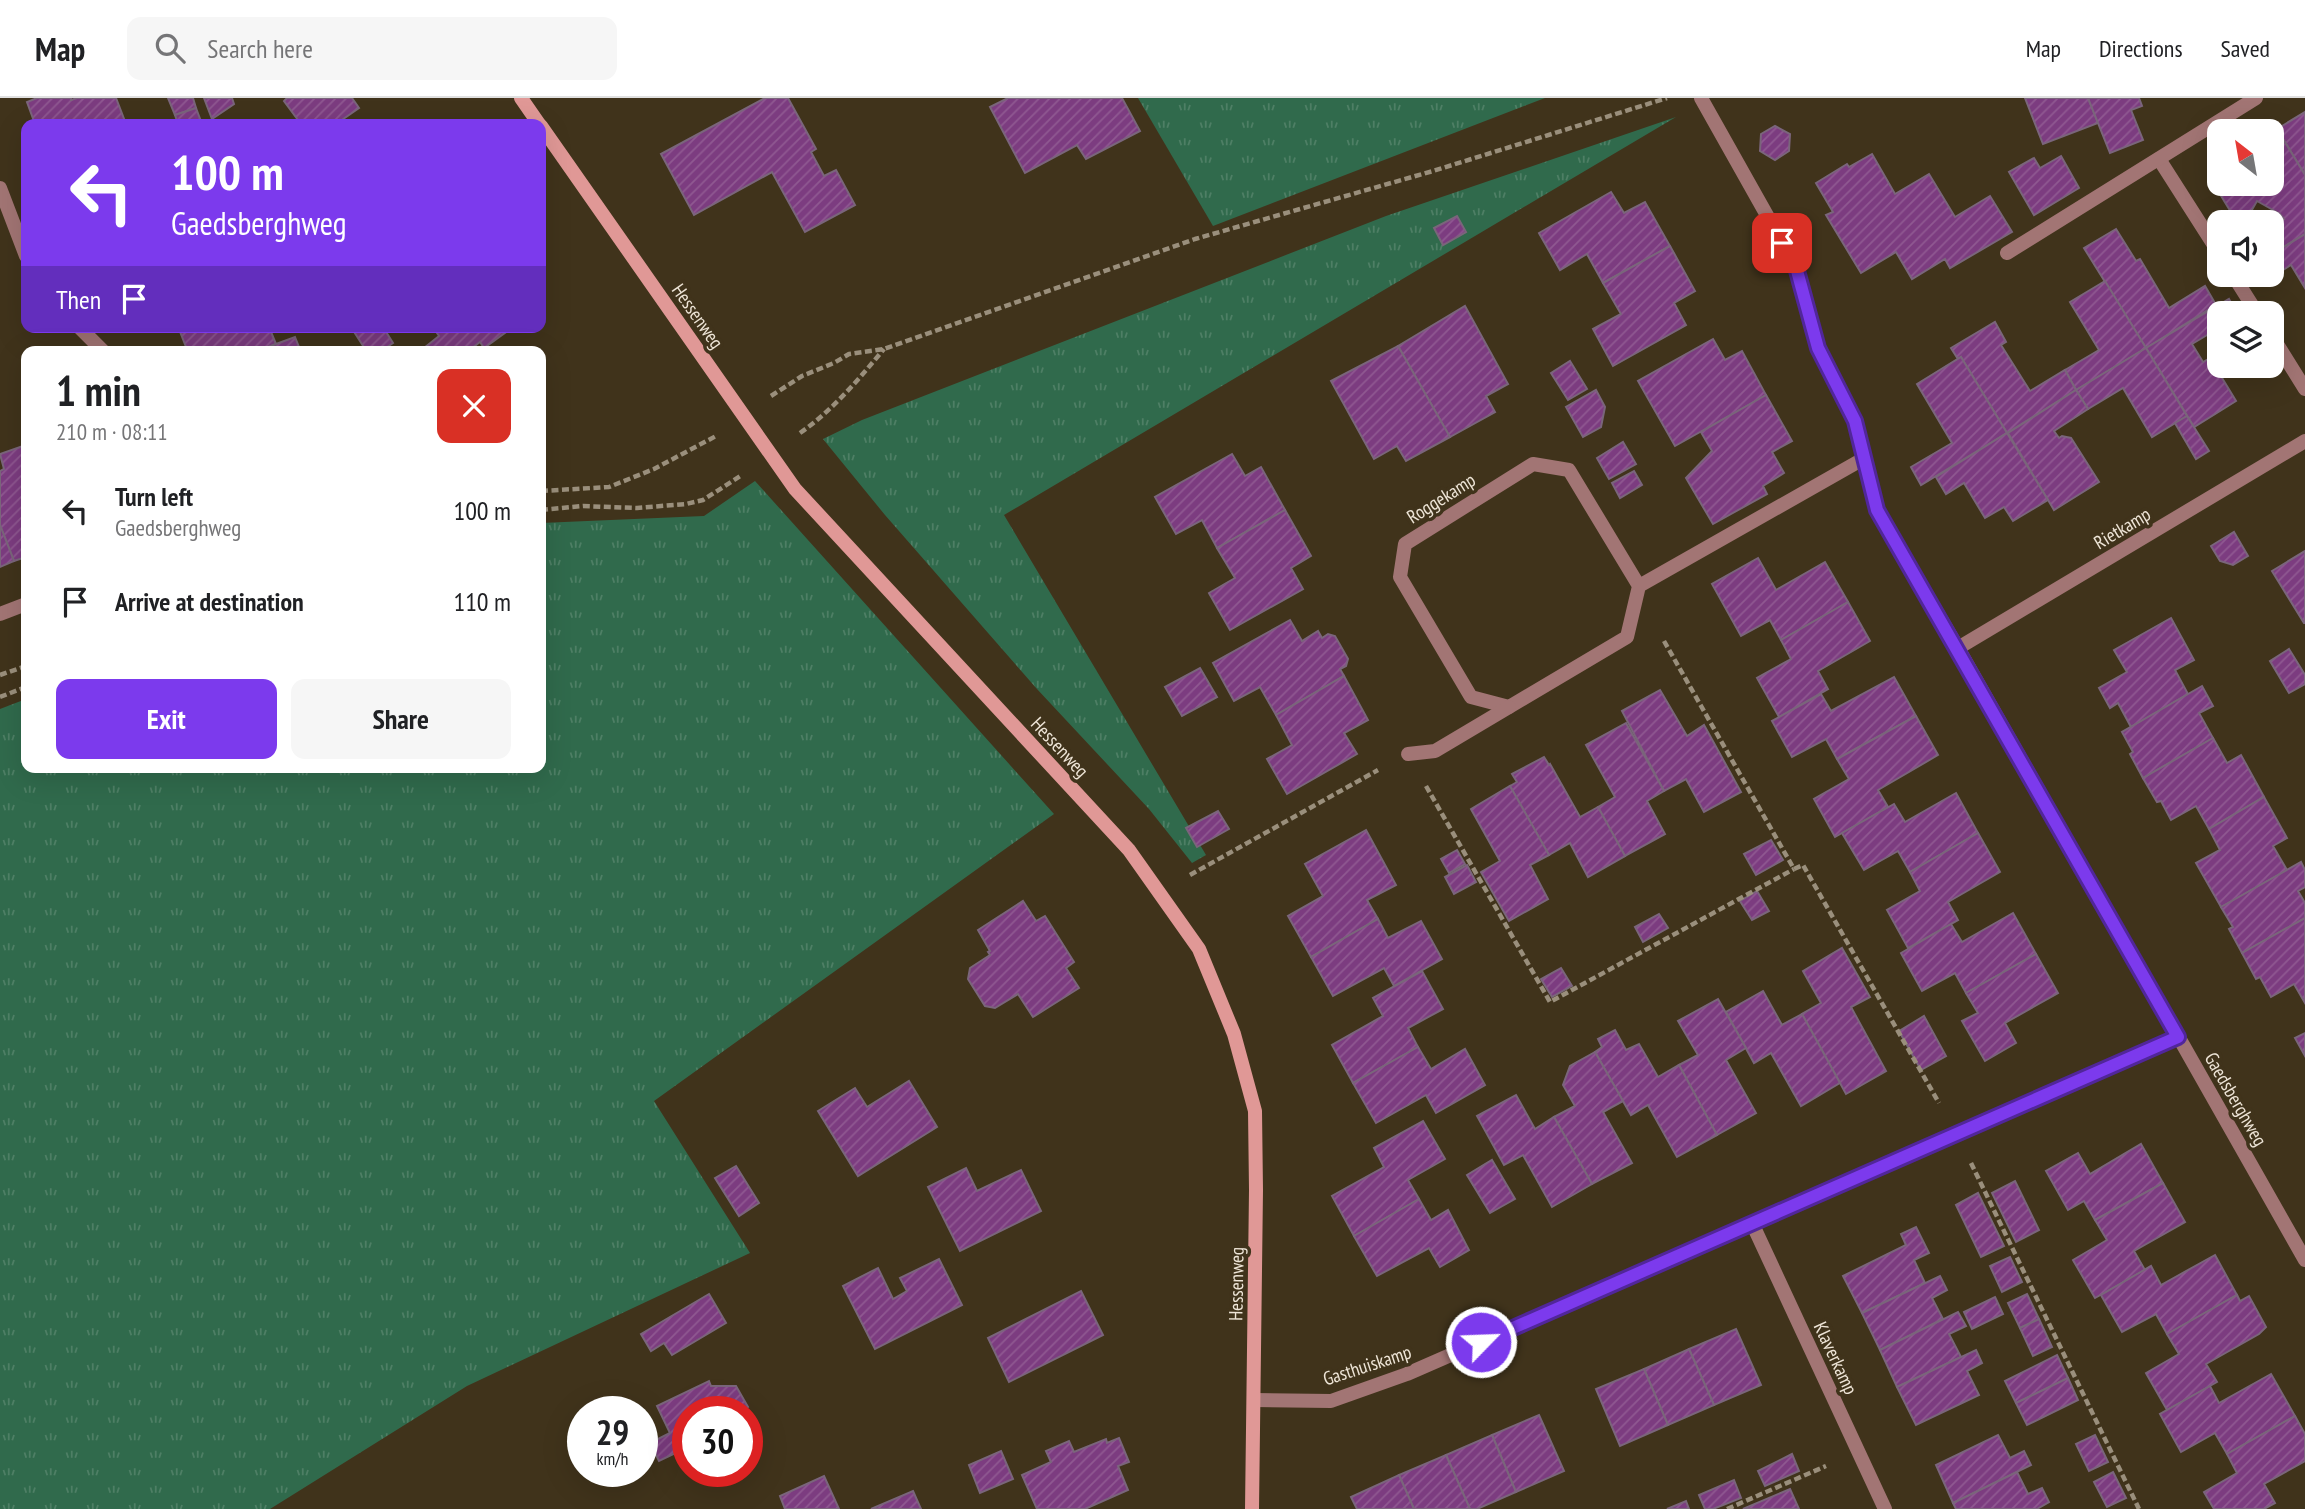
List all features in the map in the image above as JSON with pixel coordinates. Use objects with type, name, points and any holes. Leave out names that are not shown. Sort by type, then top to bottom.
[{"type":"main road","name":"Hessenweg","points":[[521,98],[536,119]]},
{"type":"main road","name":"Hessenweg","points":[[546,134],[795,489],[1129,850],[1199,948],[1234,1034],[1255,1111],[1252,1509]]},
{"type":"street","name":"Gaedsberghweg","points":[[1701,98],[1796,267],[1818,348],[1855,421],[1877,510],[2305,1260]]},
{"type":"street","points":[[2007,253],[2256,98]]},
{"type":"street","points":[[2159,159],[2207,234]]},
{"type":"street","points":[[0,188],[21,243]]},
{"type":"street","points":[[85,333],[98,346]]},
{"type":"street","points":[[2284,355],[2305,389]]},
{"type":"street","name":"Rietkamp","points":[[1958,648],[2305,441]]},
{"type":"street","points":[[1408,754],[1435,751],[1627,637],[1639,586],[1863,459]]},
{"type":"street","name":"Roggekamp","points":[[1509,707],[1471,697],[1400,578],[1405,544],[1533,464],[1569,470],[1639,586]]},
{"type":"street","points":[[0,614],[21,606]]},
{"type":"street","name":"Gasthuiskamp","points":[[1254,1400],[1331,1401],[1407,1374],[2178,1037]]},
{"type":"street","name":"Klaverkamp","points":[[1752,1223],[1885,1509]]},
{"type":"path","points":[[884,349],[1195,239],[1433,171],[1668,98]]},
{"type":"path","points":[[546,491],[609,487]]},
{"type":"path","points":[[546,510],[583,506]]},
{"type":"path","points":[[1627,637],[1664,640],[1794,869]]},
{"type":"path","points":[[0,675],[21,668]]},
{"type":"path","points":[[0,697],[21,689]]},
{"type":"path","points":[[1159,893],[1408,754],[1550,1002],[1803,865],[1957,1134],[2139,1509]]},
{"type":"path","points":[[1727,1509],[1821,1468]]},
{"type":"green space","points":[[1138,98],[1545,98],[1213,226]]},
{"type":"green space","points":[[1676,117],[1004,515],[1206,855],[1192,863],[1149,809],[1037,689],[885,515],[823,439],[862,420],[1386,216]]},
{"type":"green space","points":[[755,481],[1054,814],[654,1101],[750,1253],[467,1386],[270,1509],[0,1509],[0,709],[21,701],[21,773],[546,773],[546,523],[704,516]]},
{"type":"building","points":[[37,98],[116,98],[124,119],[33,119],[27,102]]},
{"type":"building","points":[[168,98],[193,98],[196,108],[175,115]]},
{"type":"building","points":[[204,98],[232,98],[234,104],[212,119]]},
{"type":"building","points":[[287,98],[352,98],[359,108],[343,119],[297,119],[284,101]]},
{"type":"building","points":[[765,98],[788,98],[816,149],[811,152],[824,176],[836,170],[855,205],[805,232],[772,172],[694,215],[661,154]]},
{"type":"building","points":[[1008,98],[1122,98],[1140,131],[1086,159],[1077,145],[1025,173],[990,107]]},
{"type":"building","points":[[2025,98],[2088,98],[2098,123],[2043,144]]},
{"type":"building","points":[[2088,98],[2139,98],[2142,106],[2131,110],[2143,140],[2110,153]]},
{"type":"building","points":[[196,108],[200,119],[176,119],[175,115]]},
{"type":"building","points":[[2305,112],[2305,175],[2284,140],[2284,125]]},
{"type":"building","points":[[1775,126],[1790,134],[1789,151],[1775,160],[1760,151],[1761,134]]},
{"type":"building","points":[[2284,140],[2305,175],[2305,234],[2284,247],[2284,210],[2273,210],[2257,201],[2252,210],[2230,210],[2221,196],[2284,196]]},
{"type":"building","points":[[1872,154],[1895,194],[1929,174],[1955,217],[1990,196],[2012,232],[1950,268],[1945,259],[1912,279],[1896,252],[1861,273],[1826,215],[1833,212],[1816,183],[1847,164],[1849,167]]},
{"type":"building","points":[[2061,156],[2079,188],[2034,215],[2009,172],[2034,158],[2040,168]]},
{"type":"building","points":[[1611,192],[1624,213],[1645,202],[1670,246],[1603,283],[1587,254],[1560,270],[1539,233]]},
{"type":"building","points":[[1457,216],[1466,232],[1443,245],[1434,228]]},
{"type":"building","points":[[2116,229],[2136,261],[2140,259],[2169,308],[2205,286],[2214,301],[2207,301],[2207,311],[2146,348],[2084,248]]},
{"type":"building","points":[[2305,234],[2305,288],[2291,265],[2284,269],[2284,247]]},
{"type":"building","points":[[1670,246],[1695,291],[1674,303],[1686,325],[1613,366],[1593,329],[1621,314],[1603,283]]},
{"type":"building","points":[[2105,281],[2146,348],[2076,390],[2065,370],[2099,350],[2070,302]]},
{"type":"building","points":[[1465,306],[1508,384],[1486,396],[1495,412],[1450,437],[1398,346]]},
{"type":"building","points":[[2207,312],[2207,335],[2192,344],[2203,362],[2207,360],[2207,378],[2222,378],[2236,401],[2194,427],[2146,348]]},
{"type":"building","points":[[1995,322],[2006,342],[2001,345],[2030,391],[2065,370],[2076,390],[2007,433],[1961,357],[1958,359],[1951,348]]},
{"type":"building","points":[[181,333],[271,333],[276,344],[271,346],[186,346]]},
{"type":"building","points":[[355,333],[387,333],[393,343],[389,346],[363,346]]},
{"type":"building","points":[[437,333],[505,333],[487,346],[480,342],[475,346],[426,346],[439,336]]},
{"type":"building","points":[[295,337],[299,346],[271,346]]},
{"type":"building","points":[[1713,339],[1725,360],[1742,351],[1766,395],[1675,446],[1638,381]]},
{"type":"building","points":[[1398,346],[1450,437],[1406,461],[1397,446],[1374,459],[1331,381]]},
{"type":"building","points":[[2146,348],[2187,416],[2152,437],[2123,388],[2088,409],[2076,390]]},
{"type":"building","points":[[1961,357],[2007,433],[1921,485],[1911,467],[1952,443],[1917,384]]},
{"type":"building","points":[[1570,361],[1587,389],[1568,400],[1551,373]]},
{"type":"building","points":[[1596,390],[1605,407],[1601,427],[1583,437],[1566,407]]},
{"type":"building","points":[[2076,390],[2088,409],[2054,431],[2059,438],[2071,438],[2099,482],[2054,510],[2008,433]]},
{"type":"building","points":[[1766,395],[1792,441],[1772,452],[1784,473],[1763,486],[1767,494],[1713,524],[1686,478],[1712,451],[1701,432]]},
{"type":"building","points":[[2187,416],[2209,451],[2196,459],[2175,423]]},
{"type":"building","points":[[2007,433],[2048,500],[2013,521],[2004,507],[1985,518],[1964,483],[1946,494],[1936,477]]},
{"type":"building","points":[[1623,442],[1636,464],[1609,479],[1597,458]]},
{"type":"building","points":[[21,447],[21,559],[14,561],[0,525],[0,471],[4,469],[0,454]]},
{"type":"building","points":[[1232,454],[1245,476],[1261,467],[1285,510],[1217,548],[1202,520],[1176,534],[1155,497]]},
{"type":"building","points":[[1634,471],[1642,485],[1620,498],[1612,483]]},
{"type":"building","points":[[1285,510],[1311,556],[1291,568],[1303,589],[1230,630],[1209,593],[1235,578],[1217,548]]},
{"type":"building","points":[[0,525],[14,561],[0,567]]},
{"type":"building","points":[[2234,532],[2248,556],[2233,565],[2220,561],[2211,546]]},
{"type":"building","points":[[2305,551],[2305,623],[2304,623],[2272,571]]},
{"type":"building","points":[[1758,558],[1776,590],[1825,562],[1848,602],[1781,640],[1770,620],[1741,636],[1712,584]]},
{"type":"building","points":[[1848,602],[1870,641],[1818,671],[1828,689],[1779,717],[1757,678],[1791,659],[1781,640]]},
{"type":"building","points":[[2171,618],[2194,660],[2175,670],[2188,694],[2131,727],[2118,703],[2110,708],[2099,688],[2127,672],[2114,650]]},
{"type":"building","points":[[1290,620],[1302,641],[1318,631],[1322,638],[1328,634],[1335,636],[1348,659],[1346,666],[1340,669],[1344,676],[1276,715],[1260,687],[1234,701],[1213,663]]},
{"type":"building","points":[[2289,649],[2305,675],[2305,684],[2289,693],[2270,661]]},
{"type":"building","points":[[1200,668],[1217,697],[1182,716],[1165,687]]},
{"type":"building","points":[[1344,676],[1368,720],[1344,733],[1357,754],[1287,794],[1267,759],[1292,745],[1276,715]]},
{"type":"building","points":[[1894,677],[1916,716],[1837,759],[1826,739],[1792,757],[1772,721],[1821,694],[1831,711]]},
{"type":"building","points":[[2202,686],[2213,706],[2199,713],[2213,738],[2143,778],[2122,732]]},
{"type":"building","points":[[1660,690],[1687,736],[1704,725],[1741,792],[1704,812],[1686,779],[1664,791],[1622,711]]},
{"type":"building","points":[[1916,716],[1938,755],[1878,790],[1888,807],[1835,837],[1814,799],[1849,779],[1837,759]]},
{"type":"building","points":[[1626,723],[1664,791],[1647,801],[1665,834],[1625,856],[1598,807],[1615,797],[1586,745]]},
{"type":"building","points":[[2213,738],[2227,763],[2241,755],[2264,797],[2209,829],[2196,806],[2171,820],[2161,801],[2157,802],[2143,778]]},
{"type":"building","points":[[1544,757],[1580,817],[1598,807],[1625,856],[1588,877],[1570,843],[1549,855],[1510,786],[1517,782],[1512,774]]},
{"type":"building","points":[[1510,786],[1549,855],[1530,865],[1548,899],[1509,921],[1481,872],[1500,861],[1471,809]]},
{"type":"building","points":[[1956,793],[1978,833],[1910,872],[1898,851],[1864,870],[1842,833],[1894,804],[1905,822]]},
{"type":"building","points":[[2264,797],[2287,838],[2273,846],[2287,870],[2221,907],[2196,863],[2220,850],[2209,829]]},
{"type":"building","points":[[1218,811],[1229,829],[1197,847],[1186,828]]},
{"type":"building","points":[[1366,830],[1396,885],[1367,900],[1378,919],[1311,957],[1288,916],[1323,896],[1305,864]]},
{"type":"building","points":[[1978,833],[2000,872],[1948,902],[1958,920],[1908,948],[1887,910],[1920,891],[1910,872]]},
{"type":"building","points":[[1771,840],[1783,860],[1756,875],[1744,854]]},
{"type":"building","points":[[1457,850],[1465,864],[1449,873],[1441,859]]},
{"type":"building","points":[[2301,862],[2305,870],[2305,887],[2298,891],[2305,903],[2305,918],[2242,953],[2229,929],[2233,927],[2221,907]]},
{"type":"building","points":[[1467,865],[1476,882],[1454,894],[1445,877]]},
{"type":"building","points":[[1757,891],[1769,911],[1752,920],[1740,901]]},
{"type":"building","points":[[1023,901],[1036,921],[1045,916],[1074,962],[1066,968],[1079,988],[1033,1017],[1018,994],[995,1008],[985,1006],[968,979],[970,968],[990,955],[978,930]]},
{"type":"building","points":[[2013,913],[2036,954],[1966,993],[1955,973],[1922,991],[1901,953],[1951,924],[1962,942]]},
{"type":"building","points":[[1659,914],[1668,928],[1643,942],[1635,927]]},
{"type":"building","points":[[2305,918],[2305,1003],[2294,984],[2271,997],[2260,977],[2256,979],[2242,953]]},
{"type":"building","points":[[1378,919],[1388,938],[1421,921],[1442,959],[1394,986],[1384,968],[1333,996],[1311,957]]},
{"type":"building","points":[[1842,948],[1870,997],[1851,1007],[1886,1071],[1846,1094],[1802,1014],[1821,1003],[1803,971]]},
{"type":"building","points":[[2036,954],[2058,993],[2005,1023],[2016,1043],[1985,1061],[1962,1021],[1978,1013],[1966,993]]},
{"type":"building","points":[[1561,968],[1572,986],[1552,997],[1541,979]]},
{"type":"building","points":[[1422,971],[1443,1009],[1408,1028],[1418,1047],[1353,1083],[1332,1045],[1383,1016],[1373,998]]},
{"type":"building","points":[[1763,991],[1782,1025],[1802,1014],[1840,1083],[1801,1106],[1771,1053],[1754,1063],[1726,1012]]},
{"type":"building","points":[[1718,999],[1746,1048],[1726,1060],[1756,1113],[1717,1135],[1679,1065],[1698,1055],[1678,1021]]},
{"type":"building","points":[[1924,1016],[1946,1056],[1921,1070],[1899,1031]]},
{"type":"building","points":[[1615,1030],[1626,1050],[1639,1044],[1658,1077],[1679,1065],[1717,1135],[1677,1157],[1648,1105],[1631,1115],[1595,1052],[1602,1047],[1598,1039]]},
{"type":"building","points":[[2305,1033],[2305,1056],[2295,1038]]},
{"type":"building","points":[[1418,1047],[1431,1069],[1465,1049],[1485,1085],[1436,1113],[1426,1095],[1376,1123],[1353,1083]]},
{"type":"building","points":[[1595,1052],[1623,1101],[1603,1112],[1632,1163],[1592,1184],[1554,1117],[1575,1106],[1563,1085],[1570,1066]]},
{"type":"building","points":[[909,1081],[937,1127],[858,1176],[818,1111],[855,1088],[867,1107]]},
{"type":"building","points":[[1516,1095],[1535,1129],[1554,1117],[1592,1184],[1552,1207],[1523,1155],[1504,1165],[1477,1116]]},
{"type":"building","points":[[1423,1121],[1445,1159],[1408,1180],[1419,1199],[1354,1236],[1332,1196],[1384,1167],[1374,1148]]},
{"type":"building","points":[[2141,1144],[2163,1183],[2095,1220],[2084,1201],[2068,1210],[2046,1171],[2078,1153],[2090,1174]]},
{"type":"building","points":[[1492,1160],[1515,1199],[1490,1213],[1467,1175]]},
{"type":"building","points":[[736,1166],[759,1203],[739,1216],[715,1178]]},
{"type":"building","points":[[966,1168],[977,1191],[1021,1170],[1041,1211],[960,1251],[928,1187]]},
{"type":"building","points":[[2015,1181],[2039,1230],[2016,1242],[1992,1193]]},
{"type":"building","points":[[2163,1183],[2185,1222],[2134,1251],[2145,1270],[2095,1298],[2073,1260],[2107,1240],[2095,1220]]},
{"type":"building","points":[[1978,1193],[2004,1246],[1981,1257],[1956,1205]]},
{"type":"building","points":[[1419,1199],[1431,1220],[1448,1210],[1469,1250],[1440,1267],[1429,1248],[1377,1276],[1354,1236]]},
{"type":"building","points":[[1916,1227],[1929,1253],[1914,1260],[1925,1283],[1862,1313],[1843,1276],[1906,1245],[1901,1234]]},
{"type":"building","points":[[2215,1255],[2237,1295],[2167,1334],[2156,1314],[2122,1332],[2101,1295],[2151,1266],[2161,1285]]},
{"type":"building","points":[[2010,1257],[2022,1282],[2002,1292],[1990,1266]]},
{"type":"building","points":[[939,1259],[962,1305],[875,1349],[843,1286],[878,1268],[893,1299],[907,1291],[900,1278]]},
{"type":"building","points":[[1940,1276],[1947,1290],[1932,1298],[1943,1319],[1880,1350],[1862,1313]]},
{"type":"building","points":[[1081,1291],[1103,1335],[1009,1382],[988,1338]]},
{"type":"building","points":[[709,1294],[726,1323],[672,1355],[664,1343],[651,1351],[641,1334]]},
{"type":"building","points":[[2027,1294],[2039,1319],[2020,1328],[2008,1303]]},
{"type":"building","points":[[2237,1295],[2240,1301],[2249,1296],[2266,1327],[2259,1334],[2206,1364],[2217,1382],[2167,1410],[2146,1373],[2179,1354],[2167,1334]]},
{"type":"building","points":[[1995,1297],[2003,1314],[1972,1329],[1964,1312]]},
{"type":"building","points":[[1958,1312],[1966,1326],[1949,1334],[1961,1357],[1897,1387],[1880,1350]]},
{"type":"building","points":[[2039,1319],[2052,1347],[2033,1356],[2020,1328]]},
{"type":"building","points":[[1736,1329],[1761,1385],[1714,1405],[1689,1349]]},
{"type":"building","points":[[1689,1349],[1714,1405],[1668,1425],[1644,1369]]},
{"type":"building","points":[[1976,1350],[1982,1363],[1967,1371],[1979,1395],[1916,1425],[1897,1387]]},
{"type":"building","points":[[2057,1355],[2068,1378],[2016,1403],[2005,1381]]},
{"type":"building","points":[[1644,1369],[1668,1425],[1620,1446],[1596,1389]]},
{"type":"building","points":[[2271,1374],[2295,1416],[2227,1454],[2215,1433],[2181,1452],[2160,1414],[2210,1386],[2219,1403]]},
{"type":"building","points":[[2068,1378],[2078,1400],[2027,1425],[2016,1403]]},
{"type":"building","points":[[709,1381],[711,1386],[736,1386],[742,1396],[678,1396]]},
{"type":"building","points":[[672,1399],[672,1455],[659,1461],[658,1439],[670,1433],[658,1406]]},
{"type":"building","points":[[1539,1415],[1564,1471],[1516,1492],[1492,1435]]},
{"type":"building","points":[[2295,1416],[2305,1434],[2305,1461],[2264,1484],[2275,1503],[2264,1509],[2214,1509],[2204,1492],[2237,1473],[2227,1454]]},
{"type":"building","points":[[1492,1435],[1516,1492],[1477,1509],[1470,1509],[1446,1455]]},
{"type":"building","points":[[1998,1435],[2010,1458],[2024,1451],[2031,1465],[1953,1503],[1936,1465]]},
{"type":"building","points":[[2095,1435],[2108,1462],[2089,1471],[2076,1444]]},
{"type":"building","points":[[1119,1438],[1129,1462],[1118,1466],[1128,1490],[1085,1509],[1037,1509],[1022,1475],[1051,1462],[1046,1451],[1069,1441],[1074,1452],[1106,1439],[1107,1443]]},
{"type":"building","points":[[1001,1451],[1013,1479],[980,1493],[969,1465]]},
{"type":"building","points":[[1792,1454],[1799,1471],[1765,1486],[1758,1471]]},
{"type":"building","points":[[1446,1455],[1470,1509],[1414,1509],[1399,1475]]},
{"type":"building","points":[[2017,1472],[2028,1494],[2042,1488],[2049,1502],[2037,1509],[1956,1509],[1953,1503]]},
{"type":"building","points":[[2113,1472],[2126,1498],[2107,1507],[2094,1482]]},
{"type":"building","points":[[1399,1475],[1414,1509],[1357,1509],[1351,1497]]},
{"type":"building","points":[[824,1476],[839,1509],[785,1509],[780,1496]]},
{"type":"building","points":[[1734,1480],[1741,1498],[1713,1509],[1705,1509],[1699,1495]]},
{"type":"building","points":[[1790,1489],[1799,1509],[1743,1509]]},
{"type":"building","points":[[913,1491],[921,1509],[871,1509]]},
{"type":"building","points":[[1686,1501],[1689,1509],[1667,1509]]},
{"type":"route","points":[[1481,1342],[2178,1037],[1877,510],[1855,421],[1818,348],[1796,267],[1782,243]]}]
